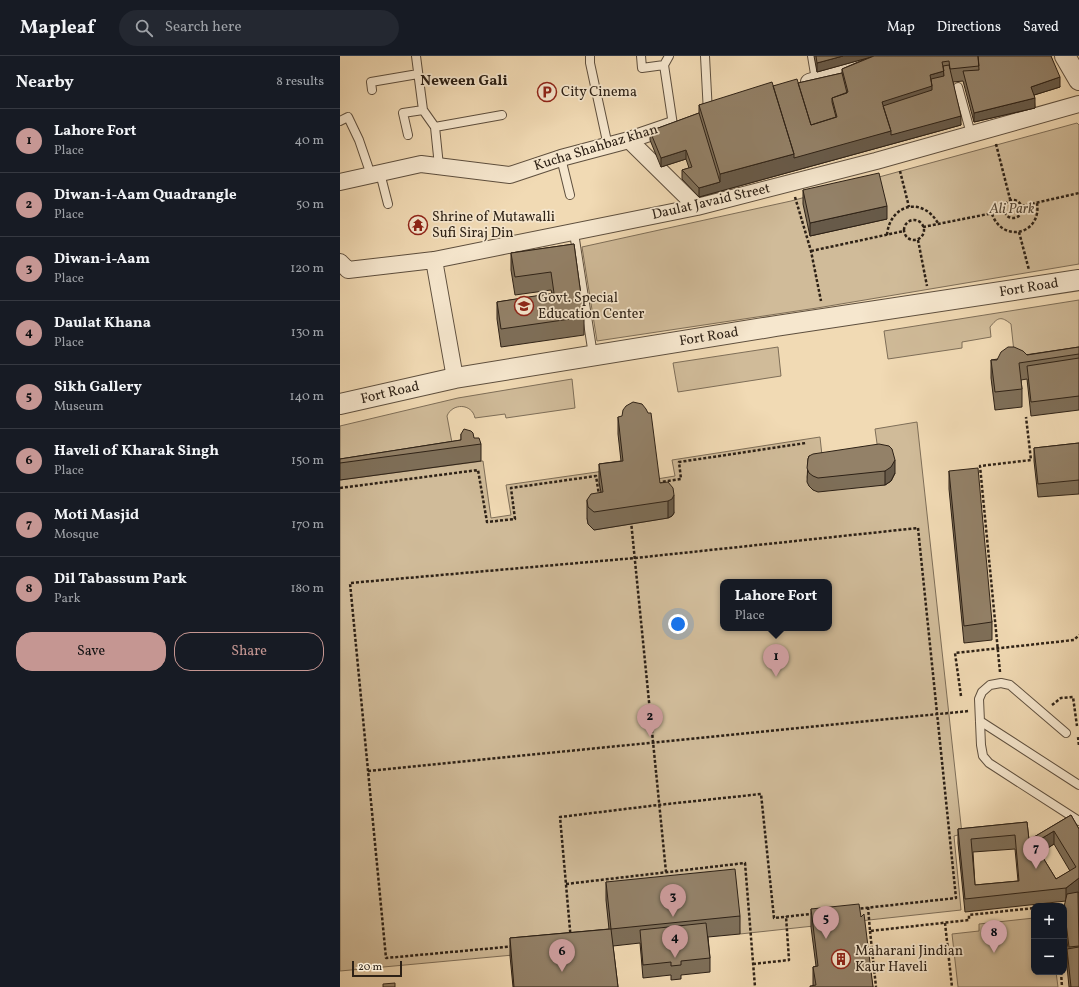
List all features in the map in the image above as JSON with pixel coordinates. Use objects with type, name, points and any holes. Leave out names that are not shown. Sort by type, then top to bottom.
[{"type":"street","points":[[1065,56],[1079,80]]},
{"type":"street","points":[[794,87],[884,57]]},
{"type":"street","name":"Daulat Javaid Street","points":[[340,262],[348,270],[434,260],[697,207],[897,155],[1079,104]]},
{"type":"street","name":"Kucha Shahbaz khan","points":[[340,182],[421,164],[510,174],[561,158],[630,140],[697,117]]},
{"type":"street","points":[[630,140],[697,207]]},
{"type":"street","points":[[434,260],[456,378]]},
{"type":"street","name":"Fort Road","points":[[340,404],[456,378],[593,355],[1079,280]]},
{"type":"lane","points":[[416,56],[423,110],[435,127],[439,166]]},
{"type":"lane","points":[[590,56],[590,63],[608,146]]},
{"type":"lane","points":[[641,56],[642,68],[664,65]]},
{"type":"lane","points":[[664,65],[669,56]]},
{"type":"lane","points":[[697,117],[705,56]]},
{"type":"lane","points":[[812,56],[816,80]]},
{"type":"lane","points":[[664,65],[697,117]]},
{"type":"lane","points":[[372,90],[371,82],[418,74]]},
{"type":"lane","points":[[958,87],[971,134]]},
{"type":"lane","points":[[408,135],[403,113],[423,110]]},
{"type":"lane","points":[[435,127],[502,115]]},
{"type":"lane","points":[[340,121],[348,117],[388,204]]},
{"type":"lane","points":[[561,158],[570,195]]},
{"type":"lane","points":[[574,233],[593,355]]},
{"type":"lane","points":[[1066,733],[1010,685],[1001,683],[990,685],[982,692],[979,699],[979,710],[983,756],[989,762],[1079,821]]},
{"type":"lane","points":[[980,721],[1079,786]]},
{"type":"path","points":[[992,128],[1010,199]]},
{"type":"path","points":[[897,155],[910,207]]},
{"type":"path","points":[[791,183],[811,250],[825,319]]},
{"type":"path","points":[[1022,206],[1079,193]]},
{"type":"path","points":[[1010,199],[1015,199],[1020,202],[1022,206],[1020,214],[1017,217],[1009,217],[1003,211],[1003,206],[1010,199]]},
{"type":"path","points":[[992,214],[994,221],[1005,230],[1019,232],[1030,227],[1034,222],[1038,209],[1037,202]]},
{"type":"path","points":[[887,235],[890,220],[902,209],[910,207],[924,209],[935,218],[939,224]]},
{"type":"path","points":[[923,227],[1003,211]]},
{"type":"path","points":[[915,220],[920,222],[924,232],[922,237],[918,240],[913,240],[905,236],[904,231],[905,226],[909,222],[915,220]]},
{"type":"path","points":[[811,250],[904,231]]},
{"type":"path","points":[[1019,232],[1034,288]]},
{"type":"path","points":[[918,240],[930,303]]},
{"type":"path","points":[[1001,683],[980,466],[1031,460],[1026,416]]},
{"type":"path","points":[[662,487],[661,482],[681,479],[679,462],[806,443]]},
{"type":"path","points":[[340,488],[478,470],[487,522],[515,519],[511,488],[596,476],[599,496]]},
{"type":"path","points":[[630,518],[666,872]]},
{"type":"path","points":[[918,528],[956,898],[774,918],[762,794],[560,816],[571,941],[386,958],[350,583],[635,558],[918,528]]},
{"type":"path","points":[[961,696],[955,653],[1074,640],[1079,635]]},
{"type":"path","points":[[1042,713],[1061,698],[1073,696],[1079,746]]},
{"type":"path","points":[[368,771],[979,710]]},
{"type":"path","points":[[566,884],[744,863],[755,987]]},
{"type":"path","points":[[868,907],[876,987]]},
{"type":"path","points":[[870,930],[969,920],[969,915],[1031,908]]},
{"type":"path","points":[[753,964],[789,960],[786,916]]},
{"type":"path","points":[[945,923],[952,987]]},
{"type":"path","points":[[1067,960],[1072,959]]},
{"type":"path","points":[[1061,975],[1062,987]]},
{"type":"green space","name":"Ali Park","points":[[1077,123],[1079,125],[1079,264],[817,308],[597,341],[582,247],[791,201]]},
{"type":"green space","points":[[1079,300],[1079,365],[1027,372],[1014,352],[1011,324],[1002,319],[995,321],[990,327],[991,337],[962,342],[962,348],[888,359],[884,331]]},
{"type":"green space","points":[[778,347],[781,376],[678,392],[673,363]]},
{"type":"green space","points":[[572,379],[575,408],[506,418],[505,414],[475,418],[473,413],[466,407],[462,406],[453,409],[447,416],[455,459],[340,476],[340,426],[458,398]]},
{"type":"green space","points":[[917,422],[962,834],[954,836],[961,910],[740,934],[735,887],[607,900],[611,946],[340,971],[340,480],[483,461],[491,518],[511,515],[506,485],[604,471],[599,482],[603,510],[587,518],[588,524],[594,530],[668,518],[674,513],[673,505],[657,479],[675,476],[672,460],[820,437],[823,465],[808,472],[807,477],[809,486],[885,485],[891,481],[895,473],[879,458],[875,429]]},
{"type":"green space","points":[[1031,918],[1031,975],[1056,975],[1058,987],[958,987],[952,934],[979,931],[979,924]]},
{"type":"building","points":[[816,56],[843,56],[817,63]]},
{"type":"building","points":[[874,56],[978,56],[979,66],[950,69],[949,61],[942,62],[944,71],[930,75],[932,86],[882,102],[891,131],[794,158],[773,86],[797,79],[811,125],[837,117],[832,98],[848,92],[842,69]]},
{"type":"building","points":[[978,56],[1051,56],[1060,77],[1031,87],[1035,98],[974,113],[963,71],[979,70]]},
{"type":"building","points":[[949,65],[961,116],[891,135],[883,106],[932,90],[931,79],[944,76],[943,66]]},
{"type":"building","points":[[842,73],[847,93],[832,98],[836,117],[811,125],[798,83]]},
{"type":"building","points":[[772,82],[794,154],[720,174],[699,105]]},
{"type":"building","points":[[699,113],[720,182],[699,188],[682,170],[692,167],[686,150],[661,158],[650,131]]},
{"type":"building","points":[[879,173],[887,206],[810,223],[803,190]]},
{"type":"building","points":[[574,244],[584,317],[501,329],[497,302],[554,293],[551,272],[515,277],[511,253]]},
{"type":"building","points":[[1008,347],[1014,347],[1023,351],[1027,355],[1079,347],[1079,354],[1019,363],[1022,389],[995,392],[991,360],[997,360],[1001,352]]},
{"type":"building","points":[[1079,358],[1079,396],[1031,402],[1027,366]]},
{"type":"building","points":[[633,402],[642,404],[648,413],[651,413],[660,483],[668,482],[673,488],[674,495],[672,499],[668,501],[594,512],[588,507],[587,500],[591,494],[603,492],[599,464],[623,461],[618,417],[622,416],[623,410],[626,406]]},
{"type":"building","points":[[464,429],[471,431],[474,438],[479,438],[481,444],[340,463],[340,459],[461,440],[461,434]]},
{"type":"building","points":[[1079,443],[1079,480],[1038,484],[1034,448]]},
{"type":"building","points":[[879,444],[889,446],[892,449],[895,460],[891,467],[885,471],[818,478],[809,473],[807,468],[809,456],[813,454]]},
{"type":"building","points":[[978,468],[992,622],[964,626],[949,471]]},
{"type":"building","points":[[1071,815],[1079,829],[1079,878],[1066,888],[965,899],[958,829],[1027,822],[1029,840]],"holes":[[[1054,831],[1076,867],[1056,879],[1034,843]],[[1015,835],[1019,881],[975,885],[971,839]]]},
{"type":"building","points":[[735,869],[740,916],[611,929],[606,882]]},
{"type":"building","points":[[1078,892],[1079,946],[1069,947],[1067,931],[1067,903],[1065,903],[1067,894]]},
{"type":"building","name":"Maharani Jindian Kaur Haveli","points":[[859,904],[861,917],[864,914],[873,987],[810,987],[816,985],[813,967],[818,966],[811,909]]},
{"type":"building","points":[[706,923],[710,958],[681,961],[681,965],[671,966],[671,962],[643,965],[640,930]]},
{"type":"building","points":[[611,929],[618,987],[514,987],[510,938]]},
{"type":"building","points":[[1079,947],[1079,987],[1071,987],[1067,949]]},
{"type":"building","points":[[395,983],[395,987],[383,987],[383,984]]},
{"type":"place","name":"City Cinema","points":[[547,92]]},
{"type":"place","name":"Shrine of Mutawalli Sufi Siraj Din","points":[[418,225]]},
{"type":"place","name":"Govt. Special Education Center","points":[[524,306]]},
{"type":"place","name":"Lahore Fort","points":[[776,677]]},
{"type":"place","name":"Diwan-i-Aam Quadrangle","points":[[650,737]]},
{"type":"place","name":"Moti Masjid","points":[[1036,869]]},
{"type":"place","name":"Diwan-i-Aam","points":[[673,917]]},
{"type":"place","name":"Sikh Gallery","points":[[826,939]]},
{"type":"place","name":"Dil Tabassum Park","points":[[994,953]]},
{"type":"place","name":"Daulat Khana","points":[[675,958]]},
{"type":"place","name":"Maharani Jindian Kaur Haveli","points":[[841,959]]},
{"type":"place","name":"Haveli of Kharak Singh","points":[[562,972]]},
{"type":"district","name":"Neween Gali","points":[[464,81]]}]
